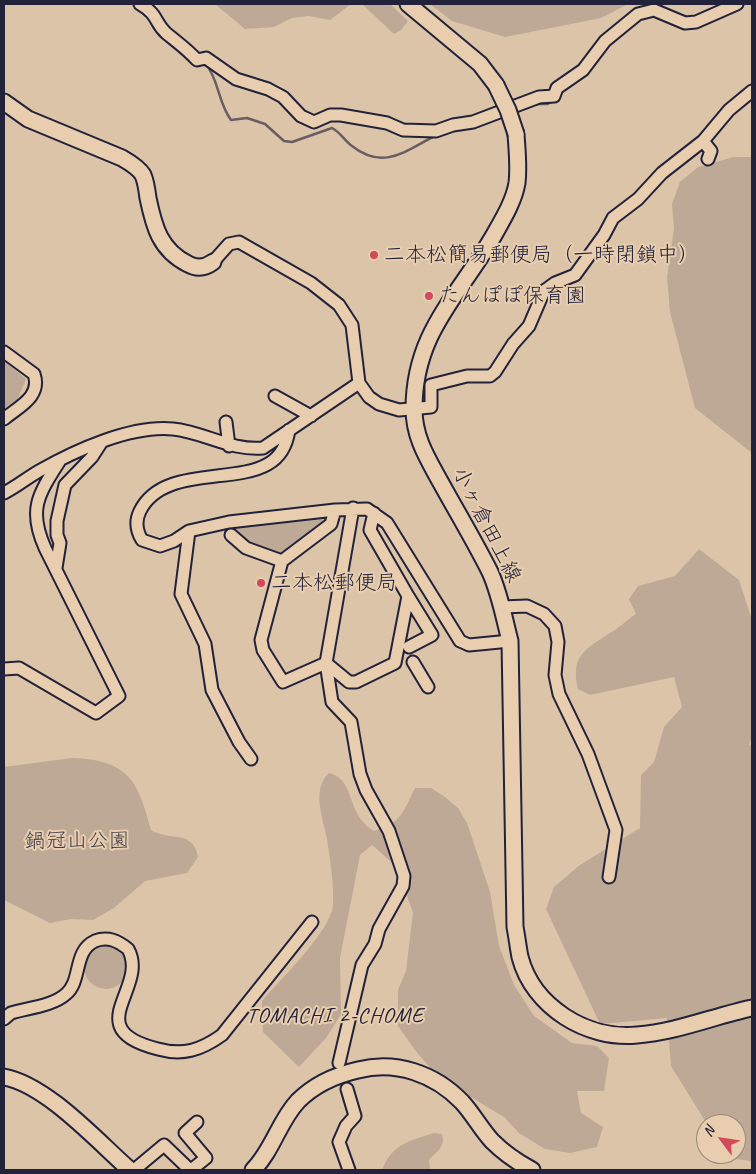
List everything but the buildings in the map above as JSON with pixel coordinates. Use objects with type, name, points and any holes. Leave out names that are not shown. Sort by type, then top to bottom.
[{"type":"main road","name":"小ヶ倉田上線","points":[[408,4],[470,54],[496,85],[508,110],[516,134],[518,158],[517,184],[512,200],[489,244],[455,293],[426,341],[419,363],[414,409],[415,426],[423,450],[490,573],[502,608],[510,641],[515,927],[520,958],[533,986],[551,1007],[580,1027],[617,1035],[636,1036],[688,1026],[752,1008]]},
{"type":"main road","points":[[4,102],[28,119],[122,158],[132,164],[144,177],[155,226],[159,238],[167,249],[192,267],[204,267],[213,262]]},
{"type":"main road","points":[[253,1170],[265,1157],[277,1132],[299,1100],[335,1075],[371,1066],[408,1069],[447,1089],[463,1104],[505,1153],[532,1170]]},
{"type":"main road","points":[[4,1077],[15,1079],[45,1096],[132,1170]]},
{"type":"street","points":[[140,4],[155,14],[166,33],[202,58],[236,79],[268,88],[283,97],[301,116],[314,122],[330,115],[341,115],[387,123],[403,130],[436,131],[453,125],[472,122],[539,97],[554,96],[557,88],[589,64],[605,41],[638,14],[645,11],[654,10],[685,23],[696,22],[737,4]]},
{"type":"street","points":[[213,262],[229,244],[239,242],[324,291],[339,305],[352,325],[359,383],[369,397],[379,404],[399,410],[431,407],[431,385],[467,376],[490,376],[495,372],[513,344],[529,326],[544,291],[555,283],[575,275],[604,235],[613,218],[638,199],[662,173],[703,141],[729,110],[752,91]]},
{"type":"street","points":[[703,141],[712,151],[708,158]]},
{"type":"street","points":[[4,352],[34,374],[36,380],[32,396],[4,419]]},
{"type":"street","points":[[4,493],[39,471],[101,443],[136,432],[174,429],[229,446],[252,449],[263,448],[359,383]]},
{"type":"street","points":[[275,396],[311,416]]},
{"type":"street","points":[[226,422],[229,446]]},
{"type":"street","points":[[289,430],[288,442],[280,454],[268,464],[252,470],[181,482],[143,504],[136,526],[142,540],[153,546],[167,544],[189,531],[229,522],[353,508],[374,513],[387,523],[460,641],[469,645],[510,641]]},
{"type":"street","points":[[56,568],[60,543],[57,535],[57,521],[65,485],[92,457],[101,443]]},
{"type":"street","points":[[4,669],[19,668],[96,713],[118,696],[39,535],[35,517],[41,490],[60,462]]},
{"type":"street","points":[[339,1063],[362,965],[375,944],[379,929],[404,886],[404,876],[389,831],[366,790],[360,774],[351,722],[332,702],[326,663],[353,508]]},
{"type":"street","points":[[326,663],[283,682],[263,650],[261,640],[282,561],[331,524],[335,510]]},
{"type":"street","points":[[374,513],[370,530],[432,635],[409,647]]},
{"type":"street","points":[[189,531],[182,594],[205,644],[212,690],[239,742],[251,759]]},
{"type":"street","points":[[231,535],[246,548],[282,561]]},
{"type":"street","points":[[326,663],[349,682],[356,682],[395,663],[408,596]]},
{"type":"street","points":[[502,608],[527,606],[544,614],[555,626],[558,642],[555,675],[559,694],[588,754],[616,830],[609,877]]},
{"type":"street","points":[[413,662],[428,687]]},
{"type":"street","points":[[4,1019],[10,1013],[65,996],[70,991],[83,952],[91,943],[108,938],[128,949],[134,965],[133,974],[124,992],[118,1017],[121,1029],[127,1035],[149,1047],[171,1053],[188,1052],[204,1047],[222,1035],[312,922]]},
{"type":"street","points":[[347,1089],[355,1116],[346,1126],[339,1142],[349,1170]]},
{"type":"street","points":[[132,1170],[164,1145],[191,1170],[206,1158],[185,1133],[197,1122]]},
{"type":"green space","points":[[215,4],[351,4],[330,20],[309,16],[292,18],[274,27],[245,29]]},
{"type":"green space","points":[[362,4],[390,4],[408,21],[401,30],[394,34]]},
{"type":"green space","points":[[430,4],[628,4],[601,18],[505,37],[452,21]]},
{"type":"green space","points":[[734,157],[752,157],[752,453],[695,408],[670,312],[667,277],[674,229],[672,204],[680,182],[698,167]]},
{"type":"green space","points":[[4,361],[26,379],[17,401],[4,413]]},
{"type":"green space","points":[[328,516],[326,522],[280,554],[246,543],[237,534],[235,528]]},
{"type":"green space","points":[[699,549],[739,580],[752,620],[752,737],[749,745],[752,746],[752,1161],[746,1160],[746,1114],[701,1114],[671,1066],[667,1018],[600,1024],[546,909],[554,887],[580,865],[640,828],[641,775],[654,762],[664,727],[682,707],[674,677],[590,695],[578,689],[576,668],[578,661],[587,649],[636,614],[629,599],[638,586],[675,576]]},
{"type":"green space","name":"鍋冠山公園","points":[[72,758],[106,763],[118,768],[128,776],[135,786],[141,798],[151,830],[186,839],[195,848],[198,857],[187,873],[145,881],[114,908],[93,920],[71,919],[50,923],[4,900],[4,767]]},
{"type":"green space","points":[[329,773],[344,782],[358,815],[374,831],[391,824],[400,816],[415,788],[431,788],[458,808],[467,823],[490,892],[499,946],[514,985],[534,1016],[572,1043],[597,1046],[609,1058],[604,1091],[577,1091],[581,1113],[603,1127],[597,1147],[570,1153],[545,1149],[519,1133],[504,1117],[438,1077],[415,1050],[398,1026],[398,990],[406,971],[413,913],[397,867],[372,845],[360,855],[340,958],[341,1014],[326,1038],[299,1067],[263,1032],[262,1001],[315,941],[330,915],[333,904],[327,839],[319,796],[324,780]]},
{"type":"green space","points":[[102,945],[110,945],[122,951],[128,967],[122,983],[110,989],[102,989],[90,983],[84,971],[84,963],[90,951]]},
{"type":"green space","points":[[434,1133],[442,1134],[443,1142],[442,1146],[429,1160],[430,1170],[382,1170],[386,1161],[396,1149],[409,1141]]},
{"type":"waterway","points":[[206,64],[214,77],[223,106],[231,120],[247,118],[265,124],[284,141],[292,142],[332,128],[364,154],[385,158],[396,156],[437,135]]},
{"type":"waterway","points":[[535,104],[547,104],[556,100]]},
{"type":"place","name":"二本松簡易郵便局（一時閉鎖中）","points":[[374,255]]},
{"type":"place","name":"たんぽぽ保育園","points":[[429,296]]},
{"type":"place","name":"二本松郵便局","points":[[261,583]]},
{"type":"district","name":"TOMACHI 2-CHOME","points":[[335,1016]]}]
